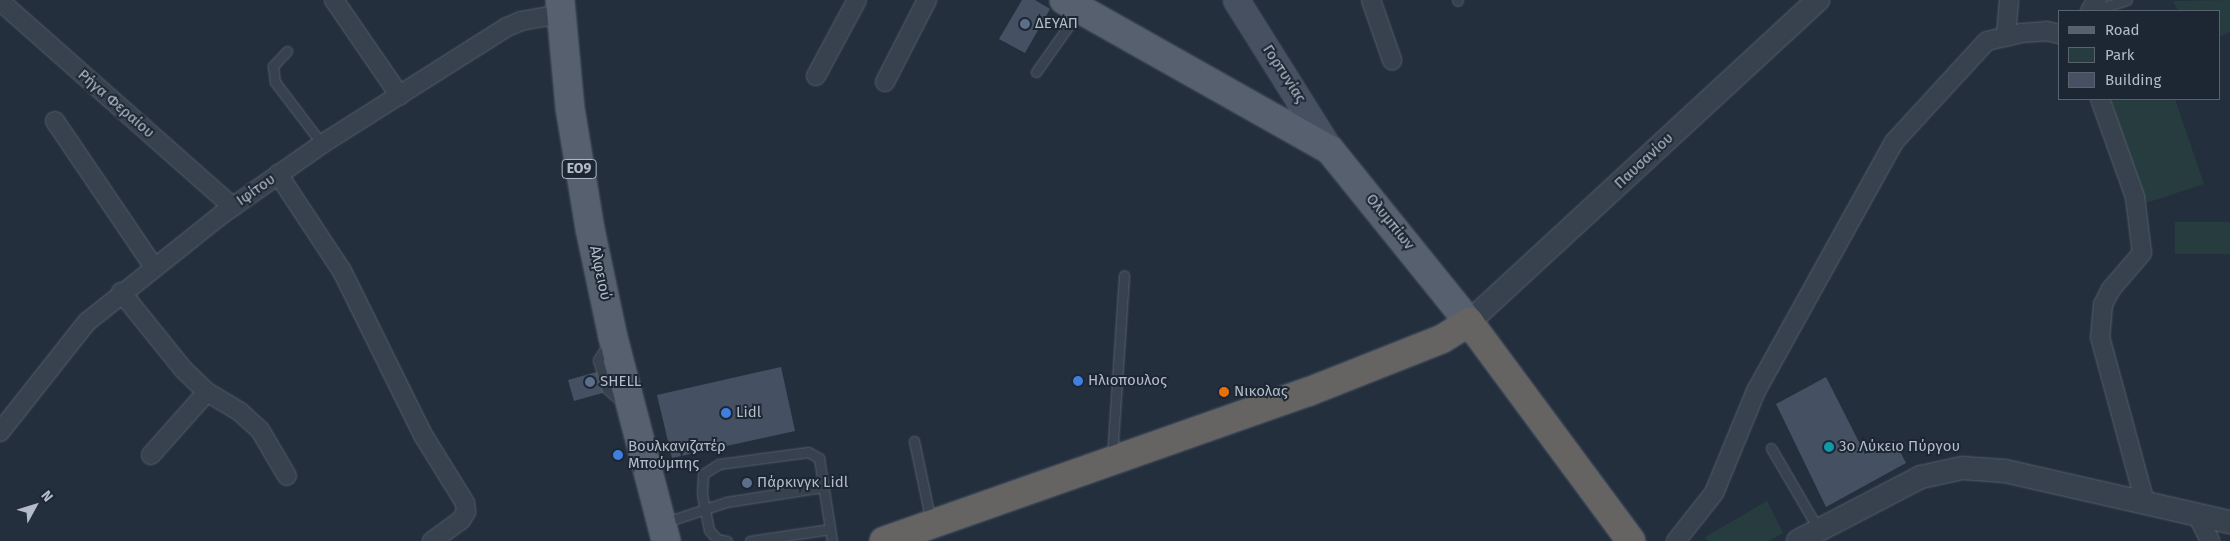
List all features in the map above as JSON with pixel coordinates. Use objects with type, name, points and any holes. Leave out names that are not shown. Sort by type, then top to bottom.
[{"type":"highway","points":[[884,541],[1112,462],[1433,343],[1470,322]]},
{"type":"highway","name":"Ολυμπίων","points":[[1470,322],[1631,541]]},
{"type":"main road","name":"Γορτυνίας","points":[[1236,0],[1330,150]]},
{"type":"main road","name":"Ολυμπίων","points":[[1077,3],[1330,150],[1470,322]]},
{"type":"main road","name":"Αλφειού","points":[[561,7],[578,165],[613,337],[663,532]]},
{"type":"street","points":[[334,0],[400,96]]},
{"type":"street","points":[[816,76],[857,0]]},
{"type":"street","points":[[885,82],[927,0]]},
{"type":"street","points":[[1371,0],[1392,60]]},
{"type":"street","name":"Παυσανίου","points":[[1470,322],[1818,0]]},
{"type":"street","points":[[2006,35],[2008,0]]},
{"type":"street","name":"Ρήγα Φεραίου","points":[[0,1],[233,207]]},
{"type":"street","name":"Ιφίτου","points":[[0,432],[87,322],[121,292],[233,207],[322,144],[507,27],[561,7]]},
{"type":"street","points":[[1676,541],[1714,493],[1756,390],[1894,142],[1975,51],[1987,41],[2006,35],[2047,31],[2058,34]]},
{"type":"street","points":[[2100,100],[2135,197],[2142,253],[2111,289],[2103,305],[2100,337],[2145,503]]},
{"type":"street","points":[[55,120],[154,268]]},
{"type":"street","points":[[278,174],[342,271],[372,325],[423,436],[465,503],[466,512],[461,520],[432,541]]},
{"type":"street","points":[[121,292],[184,370],[207,392],[240,412],[260,430],[288,476]]},
{"type":"street","points":[[152,455],[207,392]]},
{"type":"street","points":[[1798,541],[1920,477],[1962,468],[2005,471],[2230,522]]},
{"type":"street","points":[[2196,513],[2210,541]]},
{"type":"lane","points":[[2091,4],[2104,7],[2127,0]]},
{"type":"lane","points":[[1036,72],[1077,3]]},
{"type":"lane","points":[[287,51],[273,66],[275,82],[322,144]]},
{"type":"lane","points":[[1112,462],[1124,276]]},
{"type":"lane","points":[[914,441],[931,525]]},
{"type":"lane","points":[[1771,448],[1819,530]]},
{"type":"lane","points":[[727,541],[717,538],[709,530],[704,508],[703,474],[708,469],[728,463],[808,452],[819,458],[832,541]]},
{"type":"lane","points":[[663,532],[704,508],[824,487]]},
{"type":"lane","points":[[750,541],[830,529]]},
{"type":"green space","points":[[2230,0],[2230,32],[2220,37],[2220,10],[2178,10],[2173,1]]},
{"type":"green space","points":[[2175,100],[2204,184],[2146,203],[2111,101]]},
{"type":"green space","points":[[2175,222],[2230,222],[2230,254],[2175,254]]},
{"type":"green space","points":[[1767,501],[1783,533],[1769,541],[1707,541],[1705,537]]},
{"type":"building","name":"ΔΕΥΑΠ","points":[[1022,0],[1035,0],[1050,9],[1025,53],[999,39]]},
{"type":"building","name":"Lidl","points":[[781,367],[795,431],[672,458],[657,395]]},
{"type":"building","points":[[607,369],[613,390],[574,401],[568,380]]},
{"type":"building","name":"3o Λύκειο Πύργου","points":[[1826,377],[1865,454],[1894,440],[1906,463],[1826,507],[1776,404]]},
{"type":"place","name":"ΔΕΥΑΠ","points":[[1025,24]]},
{"type":"place","name":"Ηλιοπουλος","points":[[1078,381]]},
{"type":"place","name":"SHELL","points":[[590,382]]},
{"type":"place","name":"Νικολας","points":[[1224,392]]},
{"type":"place","name":"Lidl","points":[[726,413]]},
{"type":"place","name":"3o Λύκειο Πύργου","points":[[1829,447]]},
{"type":"place","name":"Βουλκανιζατέρ Μπούμπης","points":[[618,455]]},
{"type":"place","name":"Πάρκινγκ Lidl","points":[[747,483]]}]
